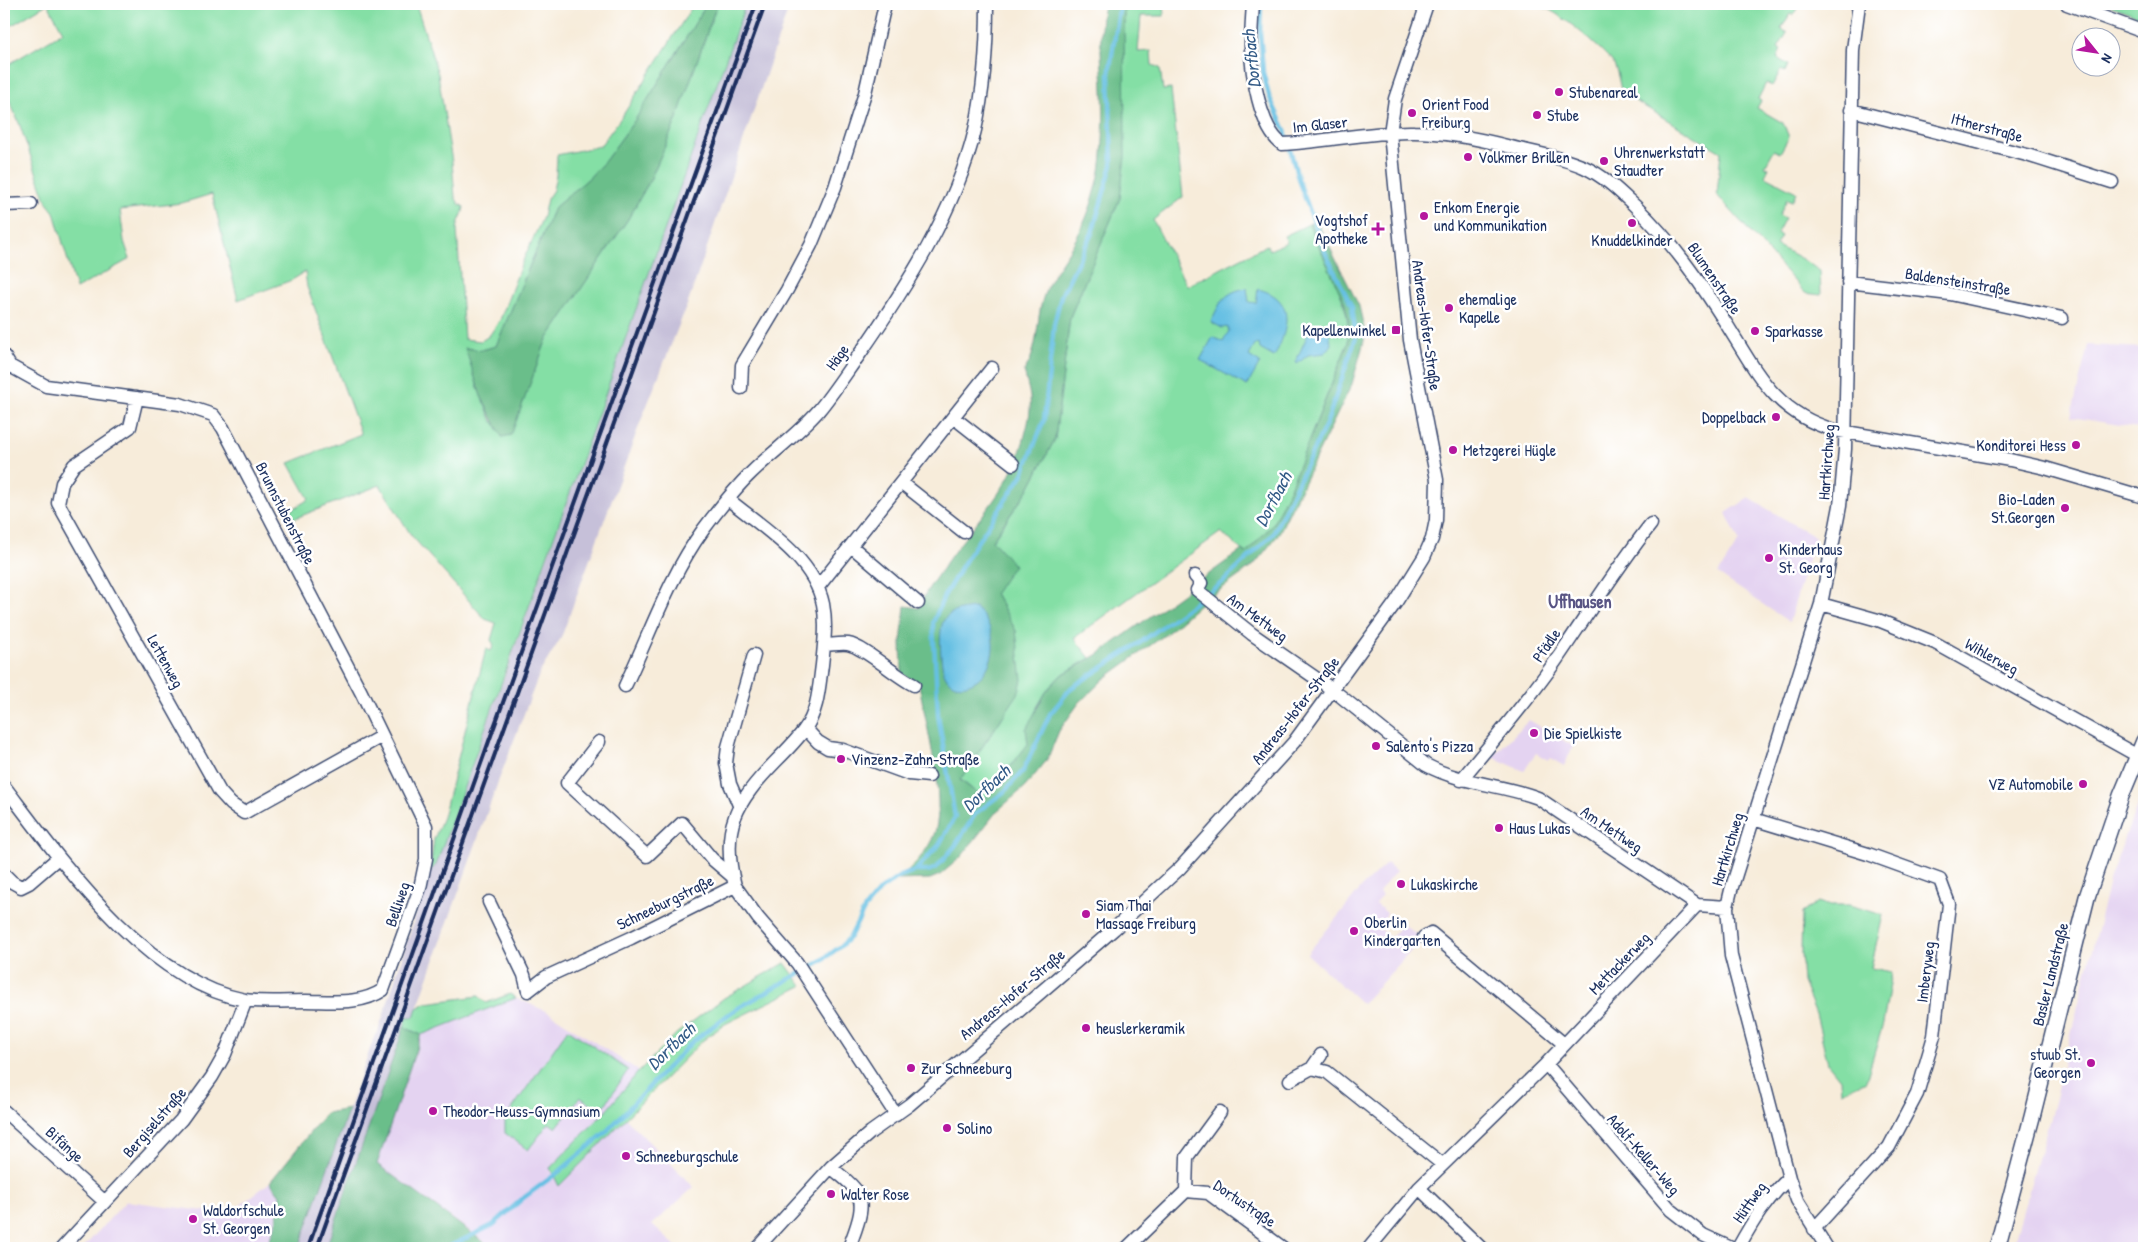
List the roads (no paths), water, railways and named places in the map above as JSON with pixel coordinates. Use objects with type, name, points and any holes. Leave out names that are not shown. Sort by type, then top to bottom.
[{"type":"street","points":[[742,388],[742,365],[787,290],[811,245],[835,187],[865,93],[885,4]]},
{"type":"street","name":"Häge","points":[[625,686],[661,607],[684,562],[703,531],[751,473],[819,409],[884,320],[931,240],[951,198],[974,133],[980,105],[987,4]]},
{"type":"street","name":"Im Glaser","points":[[1253,4],[1250,48],[1256,89],[1274,138],[1282,144],[1390,133]]},
{"type":"street","name":"Andreas-Hofer-Straße","points":[[757,1248],[831,1167],[878,1126],[896,1115],[1114,929],[1180,868],[1294,742],[1333,690],[1414,574],[1432,539],[1436,520],[1437,480],[1410,340],[1390,133],[1394,99],[1427,4]]},
{"type":"street","name":"Hartkirchweg","points":[[1727,907],[1821,604],[1840,506],[1845,432],[1853,50],[1859,4]]},
{"type":"street","points":[[2067,4],[2144,32]]},
{"type":"street","name":"Ittnerstraße","points":[[1851,110],[2026,155],[2112,182]]},
{"type":"street","name":"Blumenstraße","points":[[1390,133],[1434,133],[1497,143],[1567,161],[1598,175],[1612,184],[1662,232],[1685,260],[1759,376],[1780,401],[1820,426],[1845,432],[2010,460],[2144,497]]},
{"type":"street","points":[[4,205],[31,204]]},
{"type":"street","name":"Baldensteinstraße","points":[[1848,282],[1950,294],[2062,318]]},
{"type":"street","name":"Brunnstubenstraße","points":[[4,356],[10,366],[46,386],[180,404],[213,415],[223,428],[361,692],[426,826]]},
{"type":"street","points":[[818,586],[852,546],[992,368]]},
{"type":"street","name":"Lettenweg","points":[[137,398],[130,427],[74,465],[62,483],[58,502],[220,792],[231,804],[244,813],[382,736]]},
{"type":"street","points":[[953,417],[1013,464]]},
{"type":"street","points":[[902,482],[964,532]]},
{"type":"street","points":[[728,499],[795,555],[810,572],[818,586],[825,622],[819,692],[806,729],[757,780],[739,805],[731,824],[729,846],[734,882]]},
{"type":"street","name":"Pfädle","points":[[1461,780],[1522,706],[1557,659],[1620,563],[1651,524]]},
{"type":"street","points":[[852,546],[918,603]]},
{"type":"street","name":"Am Mettweg","points":[[1195,576],[1201,583],[1198,590],[1205,596],[1252,634],[1333,690],[1426,765],[1437,772],[1461,780],[1516,790],[1538,798],[1696,905]]},
{"type":"street","name":"Wihlerweg","points":[[1821,604],[1878,620],[1935,643],[2138,756]]},
{"type":"street","points":[[824,645],[848,644],[860,649],[900,678],[914,685]]},
{"type":"street","points":[[739,805],[730,784],[726,763],[754,655]]},
{"type":"street","points":[[806,729],[818,742],[828,748],[843,750],[910,774],[929,776]]},
{"type":"street","name":"Basler Landstraße","points":[[1997,1248],[2087,897],[2111,824],[2144,741]]},
{"type":"street","points":[[599,742],[567,783],[647,856],[682,824],[734,882]]},
{"type":"street","points":[[4,786],[58,858],[141,946],[186,977],[221,993],[246,1000]]},
{"type":"street","name":"Imberyweg","points":[[1753,820],[1868,854],[1940,880],[1949,904],[1934,1036],[1917,1094],[1889,1147],[1814,1229]]},
{"type":"street","name":"Belliweg","points":[[246,1000],[344,1001],[371,997],[382,990],[420,888],[426,859],[426,826]]},
{"type":"street","points":[[4,874],[20,887],[29,883],[58,858]]},
{"type":"street","name":"Schneeburgstraße","points":[[489,902],[524,975],[528,991],[546,977],[631,938],[734,882],[758,918],[810,980],[896,1115]]},
{"type":"street","points":[[1696,905],[1727,907],[1731,956],[1789,1178],[1797,1200],[1827,1248]]},
{"type":"street","name":"Mettackerweg","points":[[1369,1248],[1419,1188],[1546,1064],[1696,905]]},
{"type":"street","points":[[1424,937],[1431,933],[1564,1044]]},
{"type":"street","name":"Bergiselstraße","points":[[62,1248],[181,1120],[212,1077],[225,1054],[246,1000]]},
{"type":"street","points":[[1290,1080],[1312,1068],[1321,1055]]},
{"type":"street","name":"Adolf-Keller-Weg","points":[[1546,1064],[1671,1210],[1703,1235],[1731,1248]]},
{"type":"street","points":[[1312,1068],[1327,1072],[1442,1164]]},
{"type":"street","name":"Bifänge","points":[[4,1111],[104,1202]]},
{"type":"street","name":"Dortustraße","points":[[1127,1248],[1186,1191],[1187,1158],[1220,1112]]},
{"type":"street","points":[[831,1167],[856,1191],[860,1199],[860,1212],[849,1248]]},
{"type":"street","name":"Hüttweg","points":[[1738,1248],[1755,1217],[1769,1197],[1789,1178]]},
{"type":"street","points":[[1419,1188],[1481,1248]]},
{"type":"street","name":"Dortustraße","points":[[1186,1191],[1208,1193],[1283,1248]]},
{"type":"water","points":[[1247,288],[1249,302],[1256,303],[1258,289],[1279,300],[1284,308],[1286,317],[1283,336],[1274,357],[1260,349],[1259,344],[1255,345],[1249,356],[1260,363],[1247,386],[1200,360],[1213,337],[1223,342],[1229,331],[1227,327],[1222,328],[1211,322],[1220,304],[1233,292]]},
{"type":"water","points":[[1315,328],[1323,328],[1330,334],[1331,346],[1325,353],[1308,355],[1297,364],[1296,361],[1308,334]]},
{"type":"water","points":[[975,608],[982,615],[991,630],[993,639],[992,657],[984,673],[976,681],[960,686],[955,685],[946,677],[942,666],[940,640],[942,625],[950,614]]},
{"type":"waterway","name":"Dorfbach","points":[[446,1248],[493,1225],[522,1199],[560,1171],[605,1133],[692,1042],[733,1011],[818,963],[841,946],[850,937],[865,908],[880,890],[900,876],[915,871],[939,845],[955,817],[938,715],[933,623],[944,596],[970,553],[1023,474],[1044,420],[1054,324],[1061,296],[1092,233],[1112,165],[1109,74],[1120,4]]},
{"type":"waterway","name":"Dorfbach","points":[[915,871],[928,871],[936,868],[955,846],[976,813],[1004,792],[1023,771],[1050,714],[1071,688],[1141,642],[1224,581],[1273,534],[1327,422],[1356,337],[1352,307],[1326,254],[1299,182],[1285,130],[1269,96],[1263,72],[1260,32],[1261,4]]},
{"type":"railway","points":[[308,1248],[756,4]]},
{"type":"railway","points":[[317,1248],[765,4]]},
{"type":"place","name":"Stubenareal","points":[[1559,92]]},
{"type":"place","name":"Orient Food Freiburg","points":[[1412,113]]},
{"type":"place","name":"Stube","points":[[1537,115]]},
{"type":"place","name":"Volkmer Brillen","points":[[1468,157]]},
{"type":"place","name":"Uhrenwerkstatt Staudter","points":[[1604,161]]},
{"type":"place","name":"Enkom Energie und Kommunikation","points":[[1424,216]]},
{"type":"place","name":"Knuddelkinder","points":[[1632,223]]},
{"type":"place","name":"Vogtshof Apotheke","points":[[1378,229]]},
{"type":"place","name":"ehemalige Kapelle","points":[[1449,308]]},
{"type":"place","name":"Kapellenwinkel","points":[[1396,330]]},
{"type":"place","name":"Sparkasse","points":[[1755,331]]},
{"type":"place","name":"Doppelback","points":[[1776,417]]},
{"type":"place","name":"Konditorei Hess","points":[[2076,445]]},
{"type":"place","name":"Metzgerei Hügle","points":[[1453,450]]},
{"type":"place","name":"Bio-Laden St.Georgen","points":[[2065,508]]},
{"type":"place","name":"Kinderhaus St. Georg","points":[[1769,558]]},
{"type":"place","name":"Die Spielkiste","points":[[1534,733]]},
{"type":"place","name":"Salento's Pizza","points":[[1376,746]]},
{"type":"place","name":"Vinzenz-Zahn-Straße","points":[[841,759]]},
{"type":"place","name":"VZ Automobile","points":[[2083,784]]},
{"type":"place","name":"Haus Lukas","points":[[1499,828]]},
{"type":"place","name":"Lukaskirche","points":[[1401,884]]},
{"type":"place","name":"Siam Thai Massage Freiburg","points":[[1086,914]]},
{"type":"place","name":"Oberlin Kindergarten","points":[[1354,931]]},
{"type":"place","name":"heuslerkeramik","points":[[1086,1028]]},
{"type":"place","name":"stuub St. Georgen","points":[[2091,1063]]},
{"type":"place","name":"Zur Schneeburg","points":[[911,1068]]},
{"type":"place","name":"Theodor-Heuss-Gymnasium","points":[[433,1111]]},
{"type":"place","name":"Solino","points":[[947,1128]]},
{"type":"place","name":"Schneeburgschule","points":[[626,1156]]},
{"type":"place","name":"Walter Rose","points":[[831,1194]]},
{"type":"place","name":"Waldorfschule St. Georgen","points":[[193,1219]]},
{"type":"district","name":"Uffhausen","points":[[1580,601]]}]
